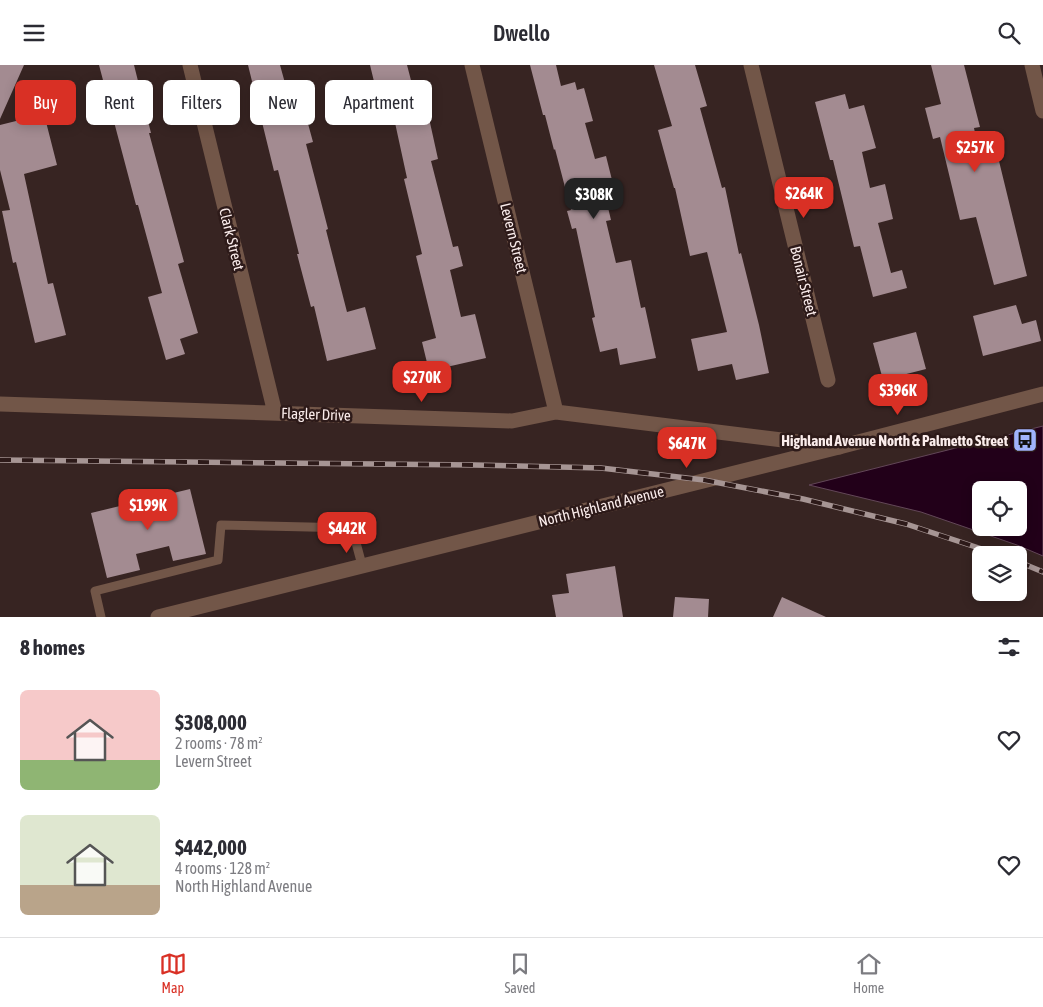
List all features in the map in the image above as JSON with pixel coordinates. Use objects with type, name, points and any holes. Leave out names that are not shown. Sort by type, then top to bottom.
[{"type":"street","name":"Clark Street","points":[[190,65],[275,413]]},
{"type":"street","name":"Levern Street","points":[[472,65],[556,412]]},
{"type":"street","name":"Bonair Street","points":[[751,65],[828,380]]},
{"type":"street","points":[[1032,65],[1041,90],[1043,111]]},
{"type":"street","name":"North Highland Avenue","points":[[158,617],[1043,394]]},
{"type":"street","name":"Flagler Drive","points":[[0,404],[512,421],[556,412],[838,447]]},
{"type":"lane","points":[[101,617],[95,591],[218,560],[221,525],[352,528],[362,565]]},
{"type":"shaded area","points":[[1043,426],[1043,556],[1027,549],[1027,546],[1019,546],[991,536],[1027,536],[1027,481],[972,481],[972,530],[921,512],[809,485]]},
{"type":"building","points":[[0,65],[24,65],[17,80],[15,80],[15,85],[0,119]]},
{"type":"building","points":[[99,65],[134,65],[138,80],[103,80]]},
{"type":"building","points":[[248,65],[280,65],[284,80],[252,80]]},
{"type":"building","points":[[370,65],[407,65],[411,80],[374,80]]},
{"type":"building","points":[[530,65],[556,65],[561,86],[575,82],[577,90],[584,88],[593,121],[585,123],[595,159],[606,156],[614,188],[604,191],[611,220],[606,221],[616,263],[631,260],[641,308],[645,307],[656,358],[620,365],[617,348],[600,352],[592,318],[595,317],[576,228],[572,229],[567,211],[571,210]]},
{"type":"building","points":[[654,65],[695,65],[707,106],[700,108],[722,188],[725,187],[739,254],[741,253],[769,373],[736,380],[732,364],[698,371],[691,339],[727,332],[707,252],[690,256],[675,188],[658,130],[672,126]]},
{"type":"building","points":[[931,65],[964,65],[980,127],[974,128],[981,162],[998,157],[1027,276],[994,285],[976,217],[960,220],[940,137],[933,139],[925,108],[941,104]]},
{"type":"building","points":[[845,94],[849,109],[864,105],[876,148],[862,152],[870,188],[885,184],[893,219],[878,223],[891,273],[902,270],[907,288],[873,297],[860,246],[854,247],[833,160],[830,160],[815,102]]},
{"type":"building","points":[[15,121],[15,125],[47,125],[57,165],[24,174],[48,284],[53,283],[66,335],[35,343],[16,262],[13,263],[2,211],[10,210],[0,170],[0,125]]},
{"type":"building","points":[[115,125],[149,125],[151,133],[149,133],[184,262],[178,264],[198,333],[180,339],[185,354],[166,360],[148,297],[162,293],[138,205],[136,205]]},
{"type":"building","points":[[263,125],[308,125],[313,142],[306,144],[347,312],[365,307],[376,349],[327,361],[314,306],[311,307],[297,254],[299,254],[278,170],[274,171]]},
{"type":"building","points":[[396,125],[431,125],[438,159],[431,161],[453,247],[458,246],[463,266],[450,270],[461,317],[475,314],[486,358],[429,371],[422,342],[436,338],[416,256],[422,254],[404,179],[407,178]]},
{"type":"building","points":[[1016,305],[1022,324],[1036,320],[1041,341],[983,356],[973,316]]},
{"type":"building","points":[[916,332],[926,369],[883,380],[873,343]]},
{"type":"building","points":[[190,489],[206,554],[173,561],[169,546],[136,554],[140,570],[107,578],[91,513]]},
{"type":"building","points":[[615,566],[623,617],[556,617],[552,595],[569,593],[566,574]]},
{"type":"building","points":[[675,597],[709,599],[708,617],[673,617]]},
{"type":"building","points":[[782,597],[826,617],[773,617]]},
{"type":"railway","points":[[0,460],[601,468],[704,480],[803,499],[906,524],[973,546]]},
{"type":"railway","points":[[1027,565],[1043,572]]},
{"type":"place","name":"Highland Avenue North & Palmetto Street","points":[[1025,440]]}]
